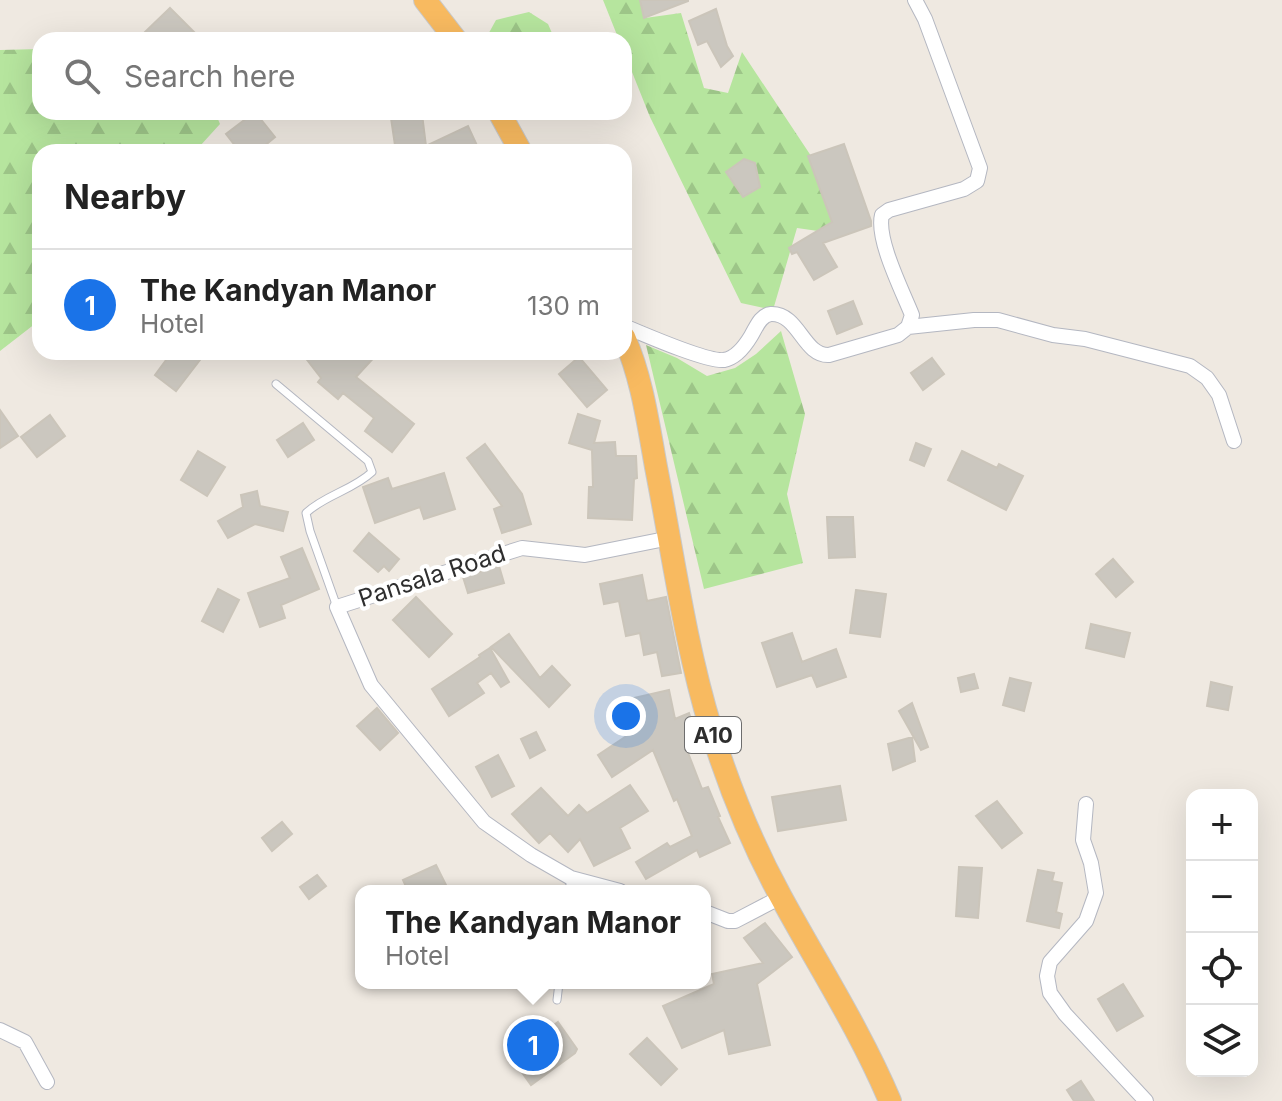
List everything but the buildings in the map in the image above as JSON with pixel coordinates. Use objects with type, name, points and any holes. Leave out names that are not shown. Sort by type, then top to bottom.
[{"type":"highway","points":[[425,0],[450,32]]},
{"type":"highway","points":[[503,120],[517,144]]},
{"type":"highway","name":"A10","points":[[632,356],[643,397],[696,670],[710,726],[737,804],[781,897],[852,1023],[890,1101]]},
{"type":"street","points":[[908,327],[912,315],[888,256],[880,224],[882,215],[889,210],[964,189],[977,181],[980,168],[925,19],[915,0]]},
{"type":"street","points":[[632,329],[700,355],[724,360],[743,349],[758,323],[764,316],[773,314],[792,324],[821,355],[898,335],[908,327],[998,320],[1190,366],[1207,378],[1219,395],[1234,441]]},
{"type":"street","name":"Pansala Road","points":[[337,607],[522,548],[585,555],[670,538]]},
{"type":"street","points":[[337,607],[371,685],[484,822],[570,885]]},
{"type":"street","points":[[1086,804],[1083,840],[1096,893],[1086,921],[1050,962],[1047,976],[1050,993],[1065,1014],[1146,1101]]},
{"type":"street","points":[[711,914],[735,921],[781,897]]},
{"type":"street","points":[[0,1030],[25,1042],[47,1082]]},
{"type":"lane","points":[[276,384],[368,461],[372,472],[365,479],[317,503],[306,513],[337,607]]},
{"type":"lane","points":[[557,1000],[558,989]]},
{"type":"green space","points":[[603,0],[640,0],[645,18],[681,13],[704,88],[728,93],[742,52],[827,180],[846,235],[797,228],[773,310],[741,303],[650,117],[632,72],[632,32],[616,32]]},
{"type":"green space","points":[[529,12],[548,24],[552,32],[489,32],[496,20]]},
{"type":"green space","points":[[32,49],[32,120],[218,120],[220,124],[202,144],[32,144],[32,326],[0,351],[0,50]]},
{"type":"green space","points":[[781,331],[805,414],[787,494],[803,563],[704,589],[646,345],[677,358],[707,376],[735,368]]},
{"type":"place","name":"The Kandyan Manor","points":[[533,1045]]}]
